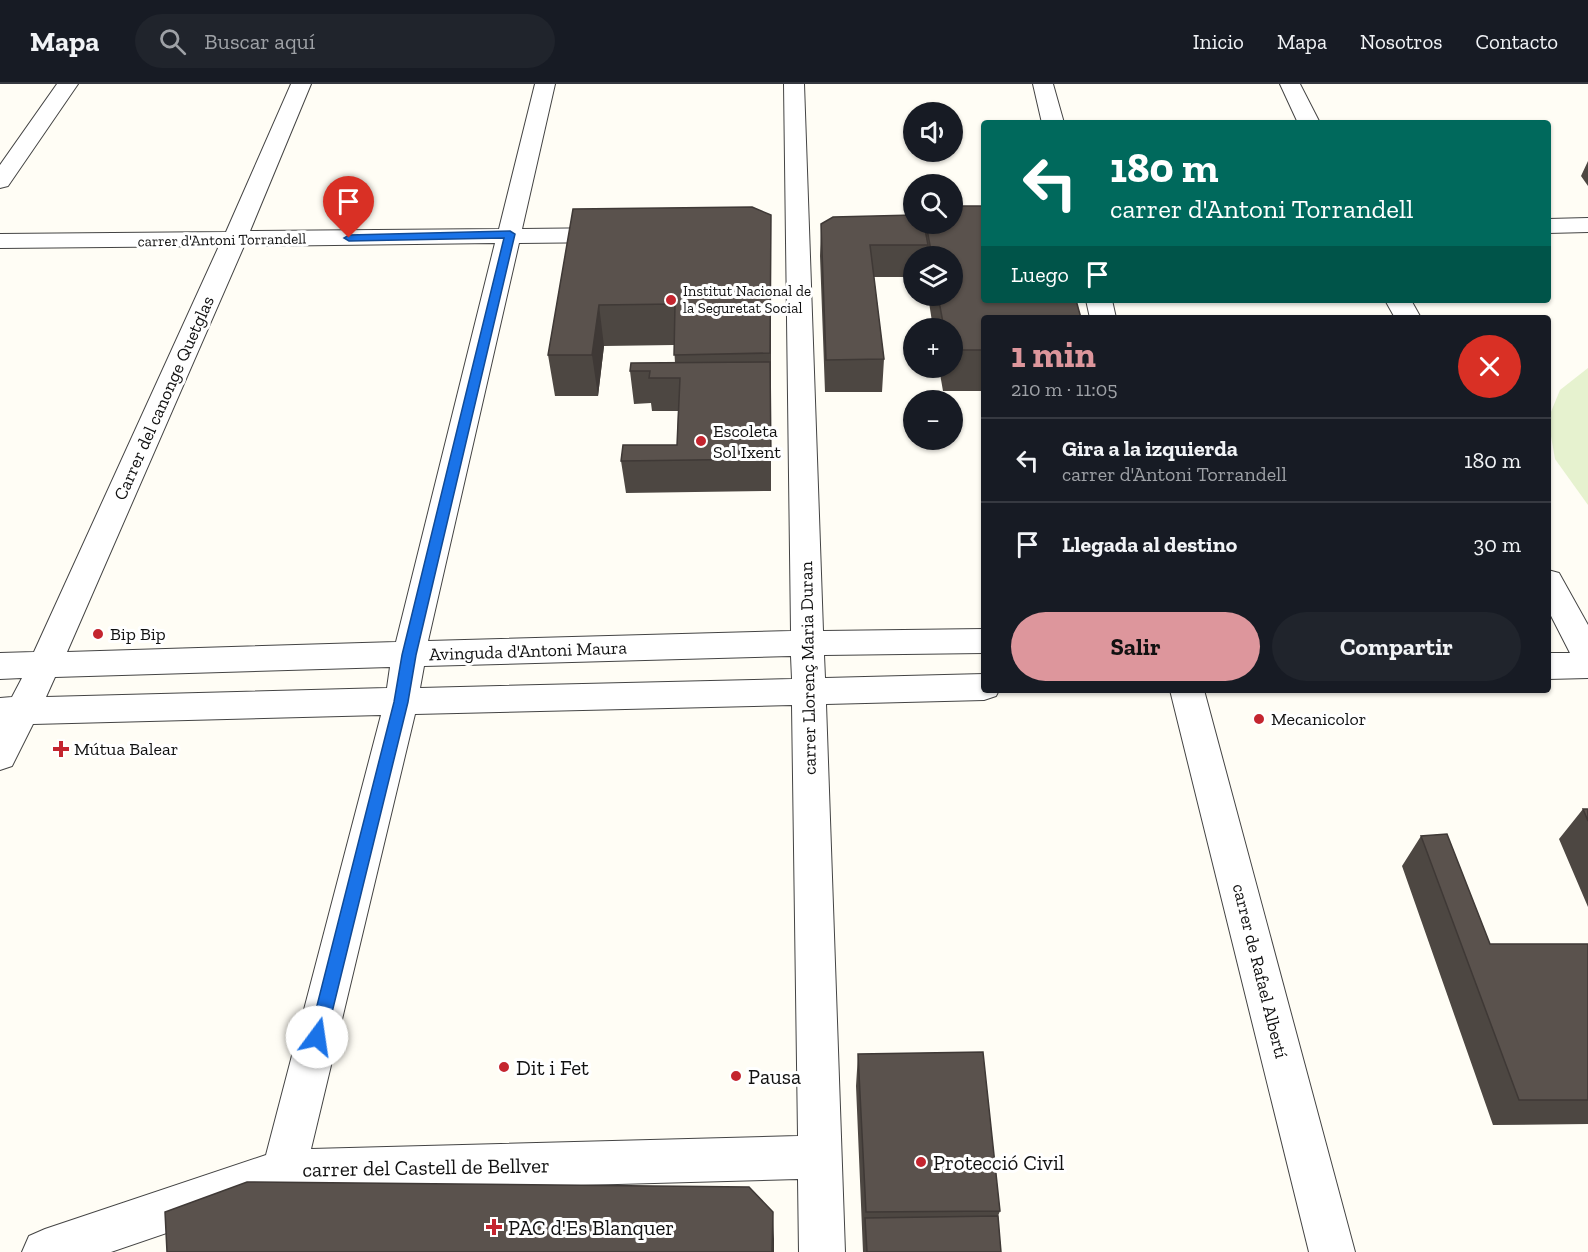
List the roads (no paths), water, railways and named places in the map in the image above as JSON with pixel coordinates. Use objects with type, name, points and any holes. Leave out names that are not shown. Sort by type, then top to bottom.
[{"type":"street","points":[[0,181],[68,84]]},
{"type":"street","name":"Carrer del canonge Quetglas","points":[[11,711],[45,664],[301,84]]},
{"type":"street","points":[[284,1171],[401,702],[409,655],[545,84]]},
{"type":"street","name":"carrer Llorenç Maria Duran","points":[[794,84],[822,1252]]},
{"type":"street","points":[[1042,84],[1052,120]]},
{"type":"street","points":[[1290,84],[1308,120]]},
{"type":"street","points":[[1551,226],[1588,225]]},
{"type":"street","name":"carrer d'Antoni Torrandell","points":[[0,241],[234,240],[510,234],[630,235]]},
{"type":"street","points":[[1551,587],[1575,639]]},
{"type":"street","name":"Avinguda d'Antoni Maura","points":[[0,666],[807,643],[981,641]]},
{"type":"street","points":[[1551,666],[1588,665]]},
{"type":"street","points":[[0,756],[11,711],[981,687]]},
{"type":"street","name":"carrer de Rafael Albertí","points":[[1188,693],[1332,1252]]},
{"type":"street","name":"carrer del Castell de Bellver","points":[[45,1252],[284,1171],[820,1157]]},
{"type":"place","name":"Institut Nacional de la Seguretat Social","points":[[671,300]]},
{"type":"place","name":"Escoleta Sol Ixent","points":[[701,441]]},
{"type":"place","name":"Bip Bip","points":[[98,634]]},
{"type":"place","name":"Mecanicolor","points":[[1259,719]]},
{"type":"place","name":"Mútua Balear","points":[[61,749]]},
{"type":"place","name":"Dit i Fet","points":[[504,1067]]},
{"type":"place","name":"Pausa","points":[[736,1076]]},
{"type":"place","name":"Protecció Civil","points":[[921,1162]]},
{"type":"place","name":"PAC d'Es Blanquer","points":[[494,1227]]}]
